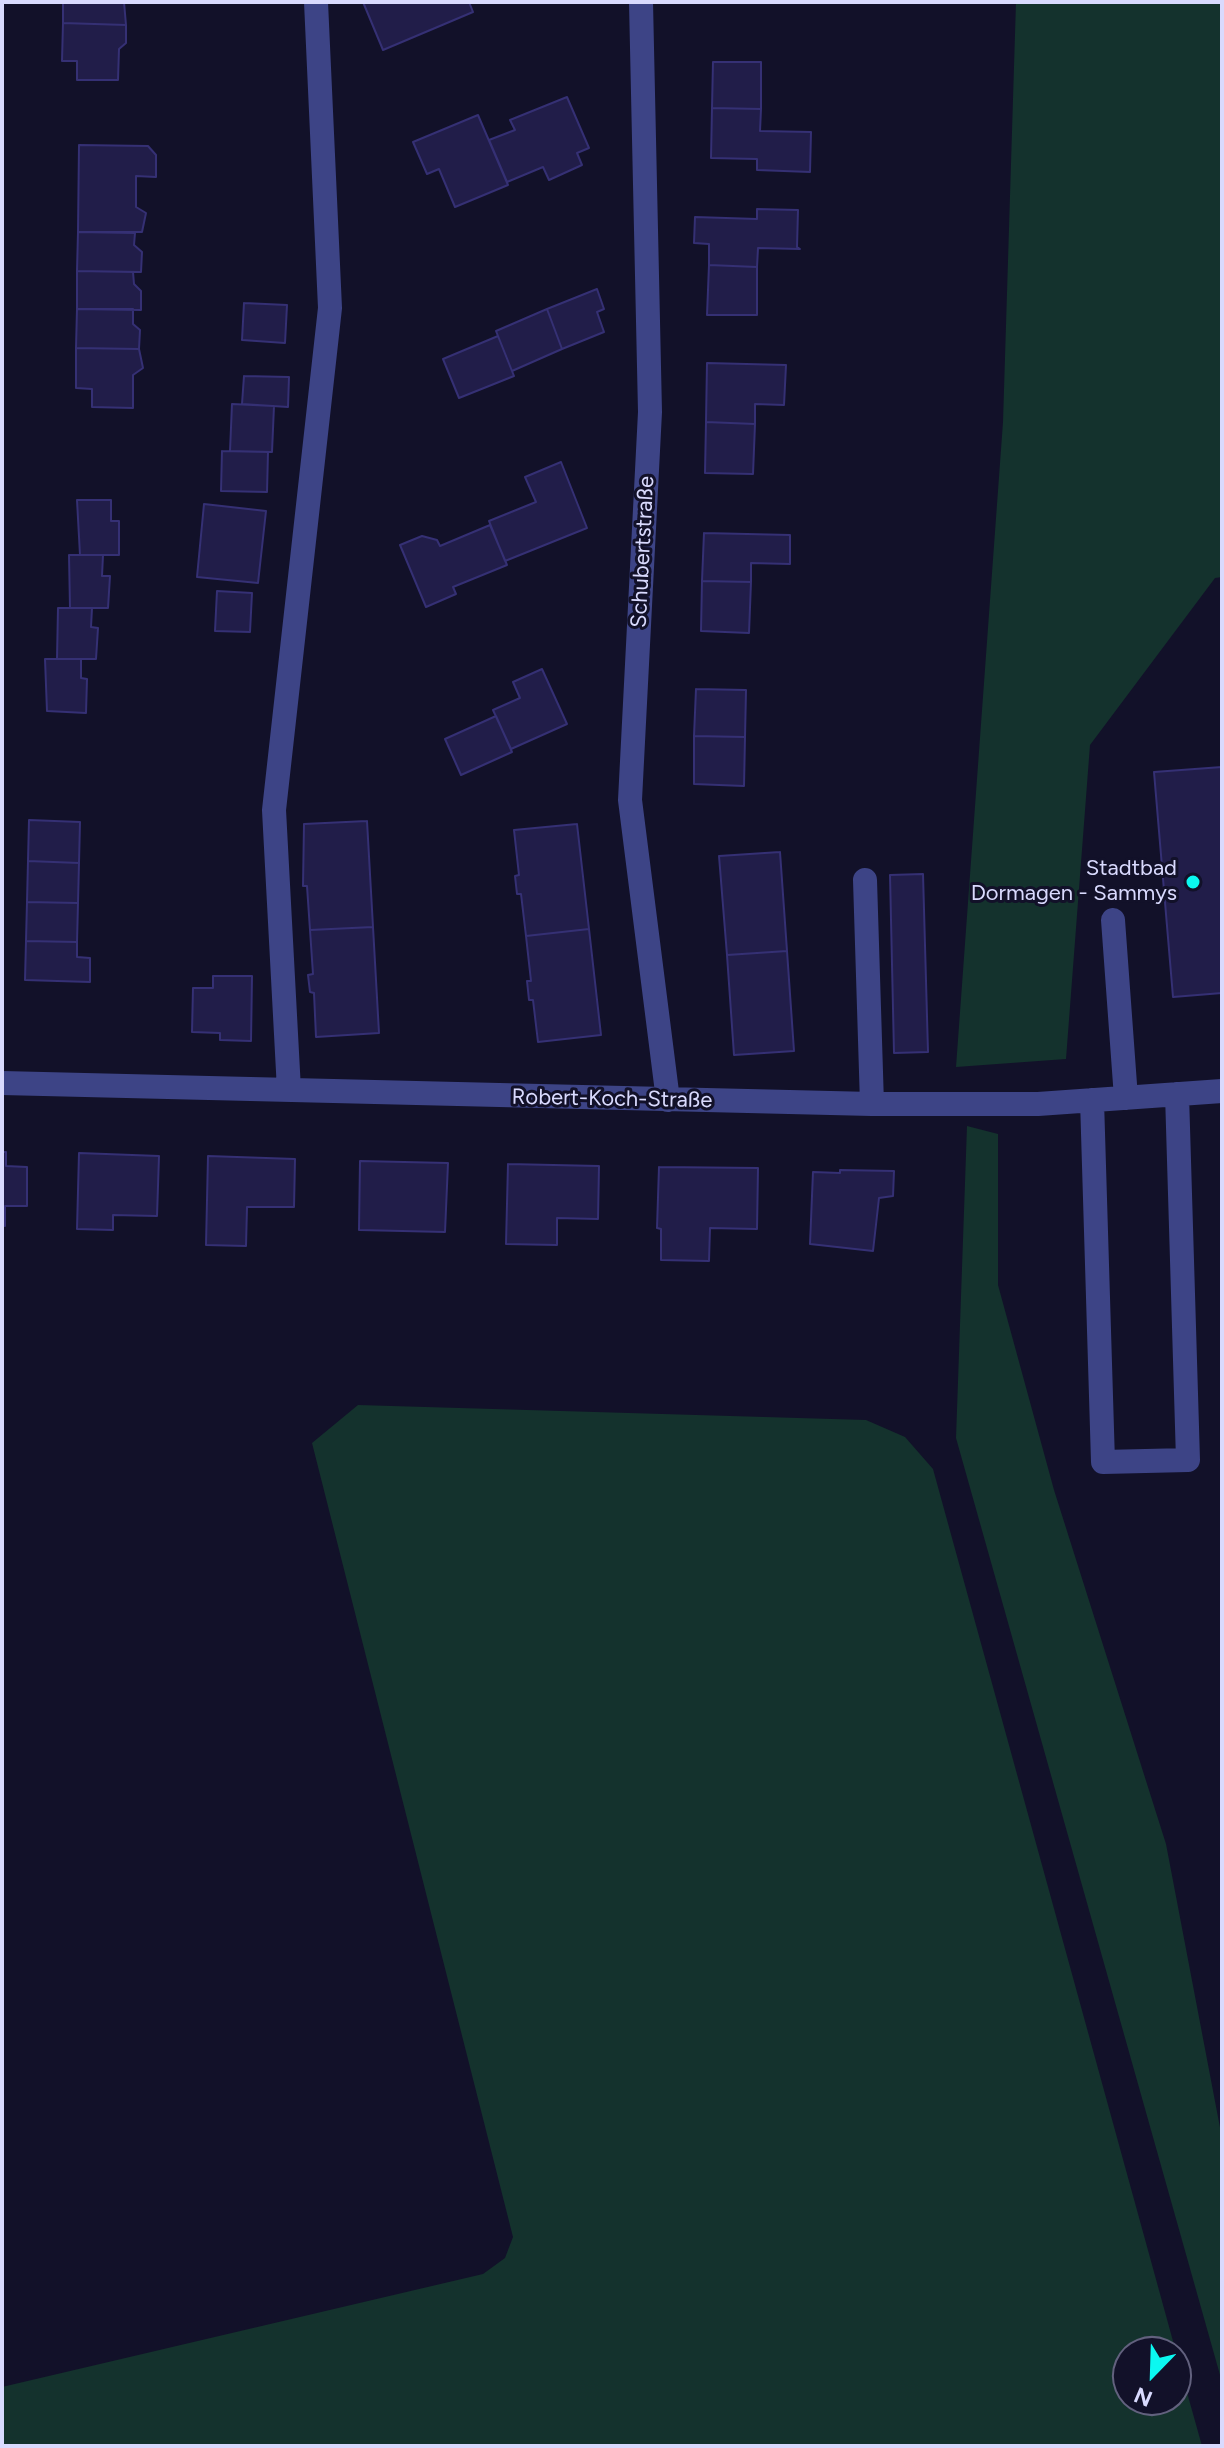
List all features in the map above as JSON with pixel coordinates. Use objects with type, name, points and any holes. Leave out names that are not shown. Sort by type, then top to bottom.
[{"type":"street","points":[[289,1090],[274,810],[330,308],[316,2]]},
{"type":"street","name":"Schubertstraße","points":[[641,2],[650,412],[630,800],[668,1100]]},
{"type":"street","points":[[865,880],[872,1104]]},
{"type":"street","points":[[1113,920],[1126,1098]]},
{"type":"street","name":"Robert-Koch-Straße","points":[[2,1083],[872,1104],[1092,1100],[1222,1091]]},
{"type":"street","points":[[1092,1100],[1103,1462],[1188,1460],[1177,1094]]},
{"type":"green space","points":[[1016,2],[1222,2],[1222,577],[1215,578],[1090,745],[1066,1059],[956,1067],[1003,422]]},
{"type":"green space","points":[[967,1126],[998,1134],[998,1285],[1054,1490],[1166,1844],[1222,2138],[1222,2382],[956,1438]]},
{"type":"green space","points":[[358,1405],[866,1420],[905,1437],[933,1469],[1172,2336],[1112,2336],[1112,2416],[1192,2416],[1192,2410],[1202,2446],[2,2446],[2,2387],[483,2274],[505,2258],[513,2237],[312,1443]]},
{"type":"building","points":[[63,2],[124,2],[126,25],[63,23]]},
{"type":"building","points":[[363,2],[469,2],[473,12],[383,50]]},
{"type":"building","points":[[63,23],[126,25],[126,43],[119,49],[118,80],[77,80],[77,61],[62,61]]},
{"type":"building","points":[[713,62],[761,62],[761,109],[712,108]]},
{"type":"building","points":[[567,97],[589,148],[577,153],[582,165],[549,180],[543,167],[507,182],[489,140],[515,130],[510,120]]},
{"type":"building","points":[[712,108],[761,109],[760,131],[811,132],[810,172],[757,170],[757,159],[711,158]]},
{"type":"building","points":[[478,115],[508,185],[455,207],[439,169],[427,174],[413,142]]},
{"type":"building","points":[[79,145],[148,146],[156,155],[156,177],[136,176],[136,207],[146,213],[142,232],[78,232]]},
{"type":"building","points":[[757,209],[798,210],[797,247],[800,249],[758,248],[757,267],[709,265],[709,244],[694,243],[695,217],[757,219]]},
{"type":"building","points":[[78,232],[135,233],[134,245],[142,252],[141,272],[77,271]]},
{"type":"building","points":[[709,265],[757,267],[757,315],[707,315]]},
{"type":"building","points":[[77,271],[133,272],[134,284],[141,291],[141,310],[77,309]]},
{"type":"building","points":[[597,289],[604,309],[597,312],[604,332],[562,349],[547,309]]},
{"type":"building","points":[[244,303],[287,305],[285,343],[242,340]]},
{"type":"building","points":[[77,309],[133,309],[133,324],[140,330],[139,349],[76,348]]},
{"type":"building","points":[[547,309],[562,349],[512,371],[496,331]]},
{"type":"building","points":[[498,336],[514,376],[459,398],[443,359]]},
{"type":"building","points":[[76,348],[139,349],[143,368],[133,375],[133,408],[92,407],[92,389],[76,388]]},
{"type":"building","points":[[707,363],[786,365],[784,405],[755,404],[755,424],[706,422]]},
{"type":"building","points":[[244,376],[289,377],[288,407],[242,404]]},
{"type":"building","points":[[232,404],[274,406],[272,452],[230,451]]},
{"type":"building","points":[[706,422],[755,424],[753,474],[705,473]]},
{"type":"building","points":[[222,451],[268,452],[267,492],[221,491]]},
{"type":"building","points":[[561,462],[587,528],[505,561],[489,521],[536,502],[525,477]]},
{"type":"building","points":[[77,500],[111,500],[111,521],[119,521],[119,555],[80,555]]},
{"type":"building","points":[[204,504],[266,511],[258,583],[197,577]]},
{"type":"building","points":[[490,525],[507,565],[453,587],[456,594],[426,607],[400,545],[422,536],[437,540],[440,546]]},
{"type":"building","points":[[704,533],[790,535],[790,564],[751,563],[751,582],[702,581]]},
{"type":"building","points":[[69,555],[103,555],[102,576],[110,576],[108,608],[70,608]]},
{"type":"building","points":[[702,581],[751,582],[749,633],[701,631]]},
{"type":"building","points":[[217,591],[252,593],[250,632],[215,631]]},
{"type":"building","points":[[58,608],[92,608],[91,627],[98,628],[96,659],[57,659]]},
{"type":"building","points":[[45,659],[81,659],[81,678],[87,679],[86,713],[47,711]]},
{"type":"building","points":[[542,669],[567,724],[511,749],[493,710],[520,698],[513,682]]},
{"type":"building","points":[[696,689],[746,690],[745,737],[694,736]]},
{"type":"building","points":[[496,716],[512,752],[461,775],[445,739]]},
{"type":"building","points":[[694,736],[745,737],[744,786],[694,784]]},
{"type":"building","name":"Stadtbad Dormagen - Sammys","points":[[1222,767],[1222,993],[1173,997],[1154,772]]},
{"type":"building","points":[[29,820],[80,822],[79,863],[28,861]]},
{"type":"building","points":[[367,821],[373,927],[310,930],[307,886],[303,886],[304,824]]},
{"type":"building","points":[[577,824],[589,929],[526,936],[521,894],[517,894],[515,876],[519,875],[514,830]]},
{"type":"building","points":[[780,852],[787,951],[727,955],[719,856]]},
{"type":"building","points":[[28,861],[79,863],[78,903],[27,902]]},
{"type":"building","points":[[923,874],[928,1052],[894,1053],[890,875]]},
{"type":"building","points":[[27,902],[78,903],[77,942],[26,941]]},
{"type":"building","points":[[373,927],[379,1033],[316,1037],[314,993],[310,992],[308,975],[313,974],[310,930]]},
{"type":"building","points":[[589,929],[601,1035],[538,1042],[533,1000],[529,1000],[527,981],[531,981],[526,936]]},
{"type":"building","points":[[26,941],[77,942],[77,957],[90,958],[90,982],[25,980]]},
{"type":"building","points":[[787,951],[794,1051],[734,1055],[727,955]]},
{"type":"building","points":[[213,976],[252,976],[251,1041],[220,1040],[220,1033],[192,1032],[193,988],[213,988]]},
{"type":"building","points":[[2,1152],[6,1152],[6,1166],[27,1167],[27,1206],[5,1206],[5,1226],[2,1225]]},
{"type":"building","points":[[79,1153],[159,1156],[157,1216],[113,1215],[113,1230],[77,1229]]},
{"type":"building","points":[[208,1156],[295,1159],[294,1207],[247,1207],[246,1246],[206,1245]]},
{"type":"building","points":[[360,1161],[448,1163],[445,1232],[359,1230]]},
{"type":"building","points":[[508,1164],[599,1166],[598,1219],[557,1218],[557,1245],[506,1244]]},
{"type":"building","points":[[659,1167],[758,1168],[757,1229],[710,1228],[709,1261],[661,1260],[661,1229],[657,1228]]},
{"type":"building","points":[[840,1170],[894,1171],[893,1196],[879,1198],[873,1251],[810,1244],[813,1172],[840,1173]]},
{"type":"place","name":"Stadtbad Dormagen - Sammys","points":[[1193,882]]}]
